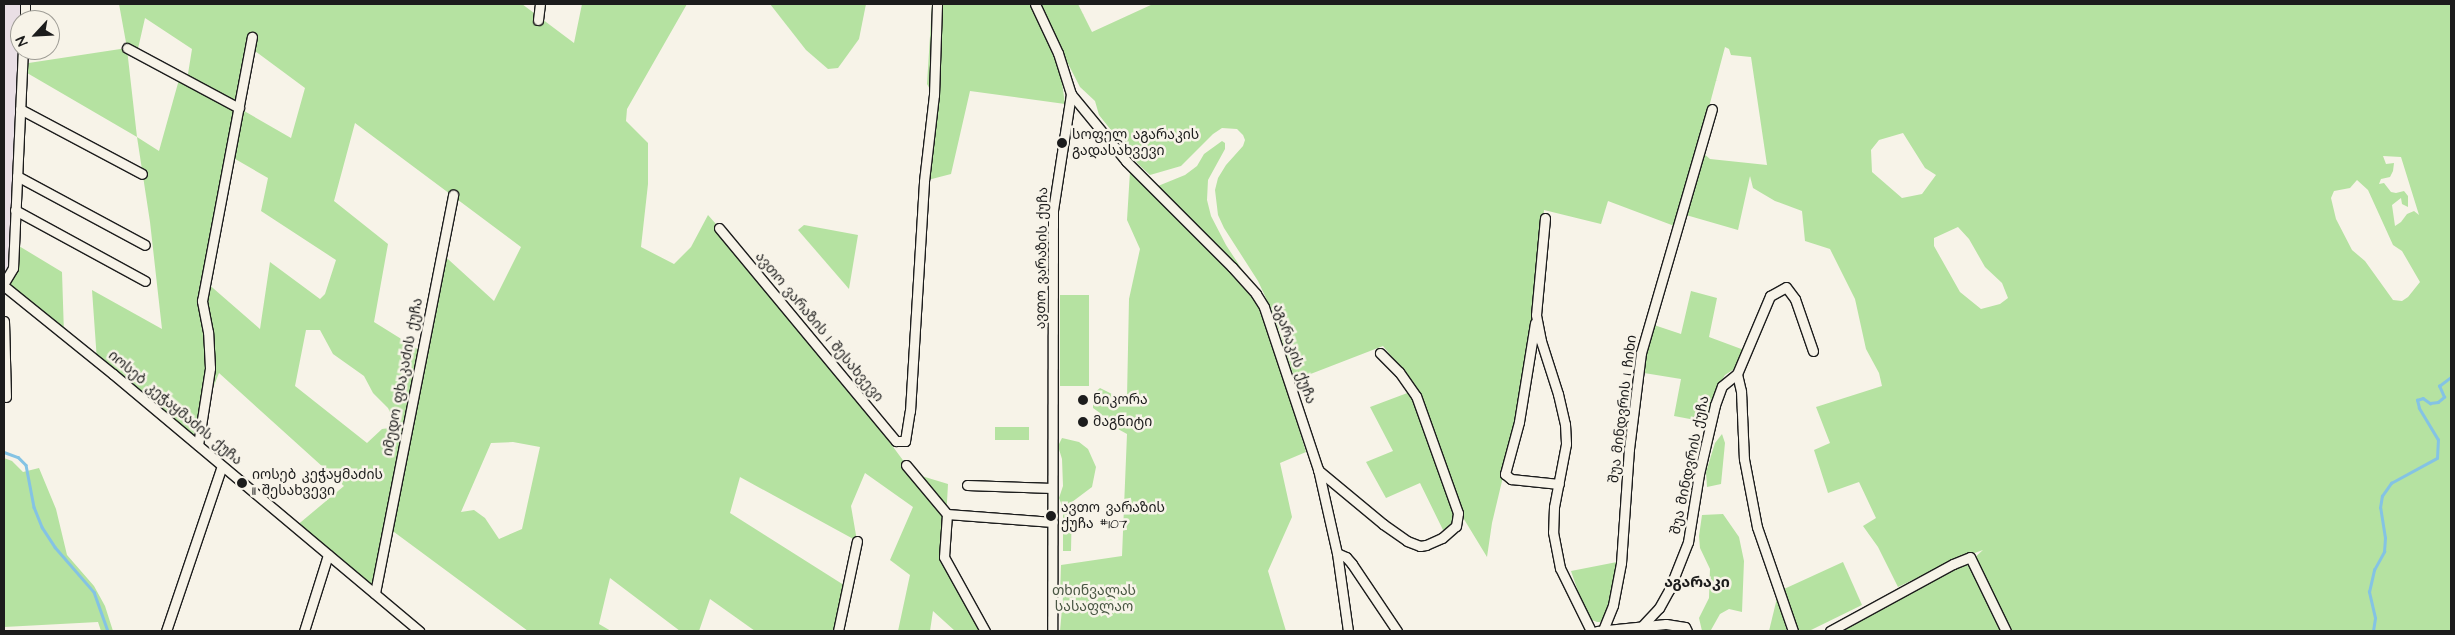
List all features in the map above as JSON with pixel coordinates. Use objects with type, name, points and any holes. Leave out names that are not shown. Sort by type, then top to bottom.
[{"type":"street","points":[[538,20],[540,4]]},
{"type":"street","name":"ავთო ვარაზის I შესახვევი","points":[[719,228],[896,441],[905,441],[910,411],[924,181],[934,95],[937,4]]},
{"type":"street","name":"ავთო ვარაზის ქუჩა","points":[[1035,4],[1058,53],[1071,94],[1053,210],[1052,631]]},
{"type":"street","points":[[198,445],[210,368],[208,332],[202,301],[252,37]]},
{"type":"street","points":[[127,48],[239,108]]},
{"type":"street","points":[[4,285],[13,268],[22,60]]},
{"type":"street","name":"აგარაკის ქუჩა","points":[[1071,94],[1126,160],[1194,227],[1256,294],[1264,307],[1277,339],[1318,469],[1337,553],[1348,631]]},
{"type":"street","name":"შუა მინდვრის I ჩიხი","points":[[1600,631],[1614,605],[1621,563],[1629,449],[1641,353],[1689,194],[1712,109]]},
{"type":"street","points":[[20,110],[142,174]]},
{"type":"street","points":[[17,176],[145,245]]},
{"type":"street","name":"იმედო ფხაკაძის ქუჩა","points":[[375,593],[453,195]]},
{"type":"street","points":[[15,210],[146,280]]},
{"type":"street","points":[[1545,218],[1536,315],[1519,422],[1505,474],[1511,479],[1559,484]]},
{"type":"street","name":"იოსებ კეჭაყმაძის ქუჩა","points":[[4,285],[419,631]]},
{"type":"street","points":[[1793,631],[1757,527],[1744,459],[1741,391],[1737,374],[1770,296],[1786,287],[1795,299],[1813,351]]},
{"type":"street","points":[[1536,315],[1541,341],[1558,394],[1565,424],[1566,444],[1554,507],[1553,532],[1560,568],[1591,631]]},
{"type":"street","points":[[4,321],[6,397]]},
{"type":"street","points":[[1318,469],[1382,524],[1407,541],[1420,546],[1426,545],[1442,538],[1456,526],[1458,513],[1416,396],[1399,372],[1380,353]]},
{"type":"street","name":"შუა მინდვრის ქუჩა","points":[[1642,626],[1659,608],[1669,590],[1688,542],[1699,474],[1715,405],[1722,386],[1737,374]]},
{"type":"street","points":[[906,465],[947,514],[944,557],[985,631]]},
{"type":"street","points":[[166,631],[222,466]]},
{"type":"street","points":[[967,485],[1052,488]]},
{"type":"street","points":[[947,514],[1053,522]]},
{"type":"street","points":[[838,631],[856,541]]},
{"type":"street","points":[[1337,553],[1346,557],[1397,631]]},
{"type":"street","points":[[304,631],[328,554]]},
{"type":"street","points":[[1830,631],[1953,564],[1970,557],[2006,631]]},
{"type":"street","points":[[1600,631],[1666,624],[1685,627],[1687,631]]},
{"type":"shaded area","points":[[4,4],[25,4],[25,10],[10,10],[10,60],[19,60],[13,268],[4,283]]},
{"type":"green space","points":[[119,4],[522,4],[574,43],[582,4],[687,4],[627,109],[626,121],[648,143],[648,184],[641,247],[674,264],[691,247],[708,215],[747,259],[856,397],[908,467],[915,474],[948,484],[944,557],[985,631],[955,631],[933,611],[930,631],[898,631],[910,575],[890,560],[913,507],[865,473],[851,506],[857,541],[740,477],[730,513],[847,587],[838,631],[755,631],[710,599],[699,631],[680,631],[610,578],[599,624],[611,631],[528,631],[390,529],[375,593],[295,527],[344,486],[219,373],[192,440],[97,361],[92,290],[162,329],[150,222],[137,137],[22,70],[22,64],[60,60],[60,58],[127,48]],"holes":[[[145,18],[192,49],[187,80],[180,76],[159,151],[137,137],[127,49],[137,53]],[[251,48],[305,88],[291,138],[239,108]],[[355,123],[521,247],[494,301],[438,250],[419,350],[374,322],[388,244],[334,201]],[[230,156],[268,178],[261,211],[336,260],[325,294],[320,299],[270,262],[260,329],[206,282]],[[306,330],[320,330],[333,354],[364,376],[373,393],[388,408],[397,427],[382,429],[367,443],[295,386]],[[513,442],[540,447],[522,529],[499,539],[485,518],[474,510],[461,512],[491,443]]]},
{"type":"green space","points":[[770,4],[866,4],[859,39],[838,68],[828,69],[806,50]]},
{"type":"green space","points":[[932,4],[1035,4],[1058,53],[1065,104],[970,91],[951,174],[924,181],[933,95],[927,84]]},
{"type":"green space","points":[[1041,4],[1078,4],[1092,32],[1153,4],[2451,4],[2451,631],[1840,631],[1974,558],[1983,550],[1950,562],[1898,587],[1878,547],[1863,526],[1876,518],[1859,482],[1828,493],[1814,450],[1830,443],[1816,407],[1882,386],[1879,373],[1866,349],[1855,299],[1830,249],[1805,241],[1802,211],[1775,201],[1753,188],[1750,176],[1738,230],[1686,215],[1703,153],[1710,159],[1767,165],[1751,57],[1731,55],[1729,49],[1725,47],[1677,227],[1608,201],[1601,224],[1544,210],[1535,316],[1513,435],[1492,523],[1487,557],[1459,511],[1453,524],[1444,532],[1420,483],[1386,498],[1366,462],[1393,451],[1370,407],[1418,389],[1383,346],[1295,380],[1272,311],[1258,281],[1224,228],[1218,215],[1215,190],[1218,178],[1226,165],[1243,146],[1245,140],[1243,135],[1237,129],[1222,128],[1213,134],[1181,166],[1150,175],[1138,164],[1099,115],[1095,101],[1080,87]],"holes":[[[1903,133],[1925,168],[1936,175],[1922,194],[1902,198],[1872,172],[1871,150],[1879,140]],[[2383,156],[2401,157],[2419,215],[2414,211],[2407,214],[2395,226],[2392,205],[2401,198],[2402,204],[2408,207],[2408,196],[2404,191],[2391,192],[2384,183],[2379,184],[2381,179],[2390,177],[2393,171],[2394,163],[2386,164]],[[2357,180],[2368,190],[2393,245],[2402,251],[2420,282],[2408,297],[2402,301],[2393,300],[2365,261],[2352,250],[2336,219],[2331,198],[2334,191],[2350,188]],[[1958,227],[1969,239],[1985,267],[2002,283],[2008,298],[2000,304],[1981,309],[1960,292],[1934,246],[1934,238]]]},
{"type":"green space","points":[[1222,141],[1225,143],[1225,149],[1208,180],[1207,200],[1211,216],[1226,245],[1247,277],[1158,186],[1185,175],[1197,166],[1204,154]]},
{"type":"green space","name":"თხინვალას სასაფლაო","points":[[1130,171],[1171,209],[1257,299],[1306,452],[1280,463],[1292,517],[1268,571],[1286,631],[1060,631],[1063,597],[1060,597],[1061,565],[1122,556],[1127,434],[1098,418],[1100,413],[1093,408],[1093,394],[1100,388],[1118,397],[1127,397],[1129,299],[1140,249],[1127,220]]},
{"type":"green space","points":[[804,225],[858,235],[849,289],[798,230]]},
{"type":"green space","points":[[14,243],[62,272],[64,334],[4,283],[13,268]]},
{"type":"green space","points":[[1691,291],[1717,298],[1709,337],[1744,350],[1734,369],[1725,375],[1719,385],[1706,422],[1674,416],[1681,379],[1644,373],[1651,324],[1681,334]]},
{"type":"green space","points":[[1060,295],[1089,295],[1089,386],[1060,386]]},
{"type":"green space","points":[[995,427],[1029,427],[1029,440],[995,440]]},
{"type":"green space","points":[[1722,434],[1725,443],[1721,484],[1707,487],[1706,472],[1715,443]]},
{"type":"green space","points":[[1062,438],[1079,442],[1088,449],[1096,467],[1092,487],[1072,502],[1071,551],[1063,551],[1063,508],[1059,498],[1063,486],[1062,459],[1058,446]]},
{"type":"green space","points":[[4,458],[12,461],[23,472],[39,468],[56,509],[67,555],[94,586],[105,606],[113,631],[101,631],[98,622],[4,627]]},
{"type":"green space","points":[[1723,514],[1739,537],[1744,561],[1742,612],[1729,609],[1720,614],[1711,630],[1717,631],[1702,631],[1699,618],[1709,598],[1710,569],[1700,548],[1699,536],[1702,515]]},
{"type":"green space","points":[[1617,562],[1614,597],[1603,622],[1597,622],[1592,620],[1584,609],[1571,571]]},
{"type":"green space","points":[[1843,562],[1862,605],[1809,631],[1798,631],[1784,589]]},
{"type":"green space","points":[[1777,598],[1787,631],[1769,631]]},
{"type":"waterway","points":[[2373,631],[2375,618],[2369,592],[2374,570],[2384,552],[2385,538],[2380,508],[2382,496],[2391,483],[2437,458],[2438,440],[2419,408],[2417,400],[2423,398],[2430,403],[2438,402],[2444,397],[2439,386],[2451,377]]},
{"type":"waterway","points":[[4,452],[18,457],[26,465],[34,507],[42,527],[55,547],[94,592],[108,631]]},
{"type":"place","name":"სოფელ აგარაკის გადასახვევი","points":[[1062,143]]},
{"type":"place","name":"ნიკორა","points":[[1083,400]]},
{"type":"place","name":"მაგნიტი","points":[[1083,422]]},
{"type":"place","name":"იოსებ კეჭაყმაძის II შესახვევი","points":[[242,483]]},
{"type":"place","name":"ავთო ვარაზის ქუჩა #107","points":[[1051,516]]},
{"type":"district","name":"აგარაკი","points":[[1697,583]]}]
